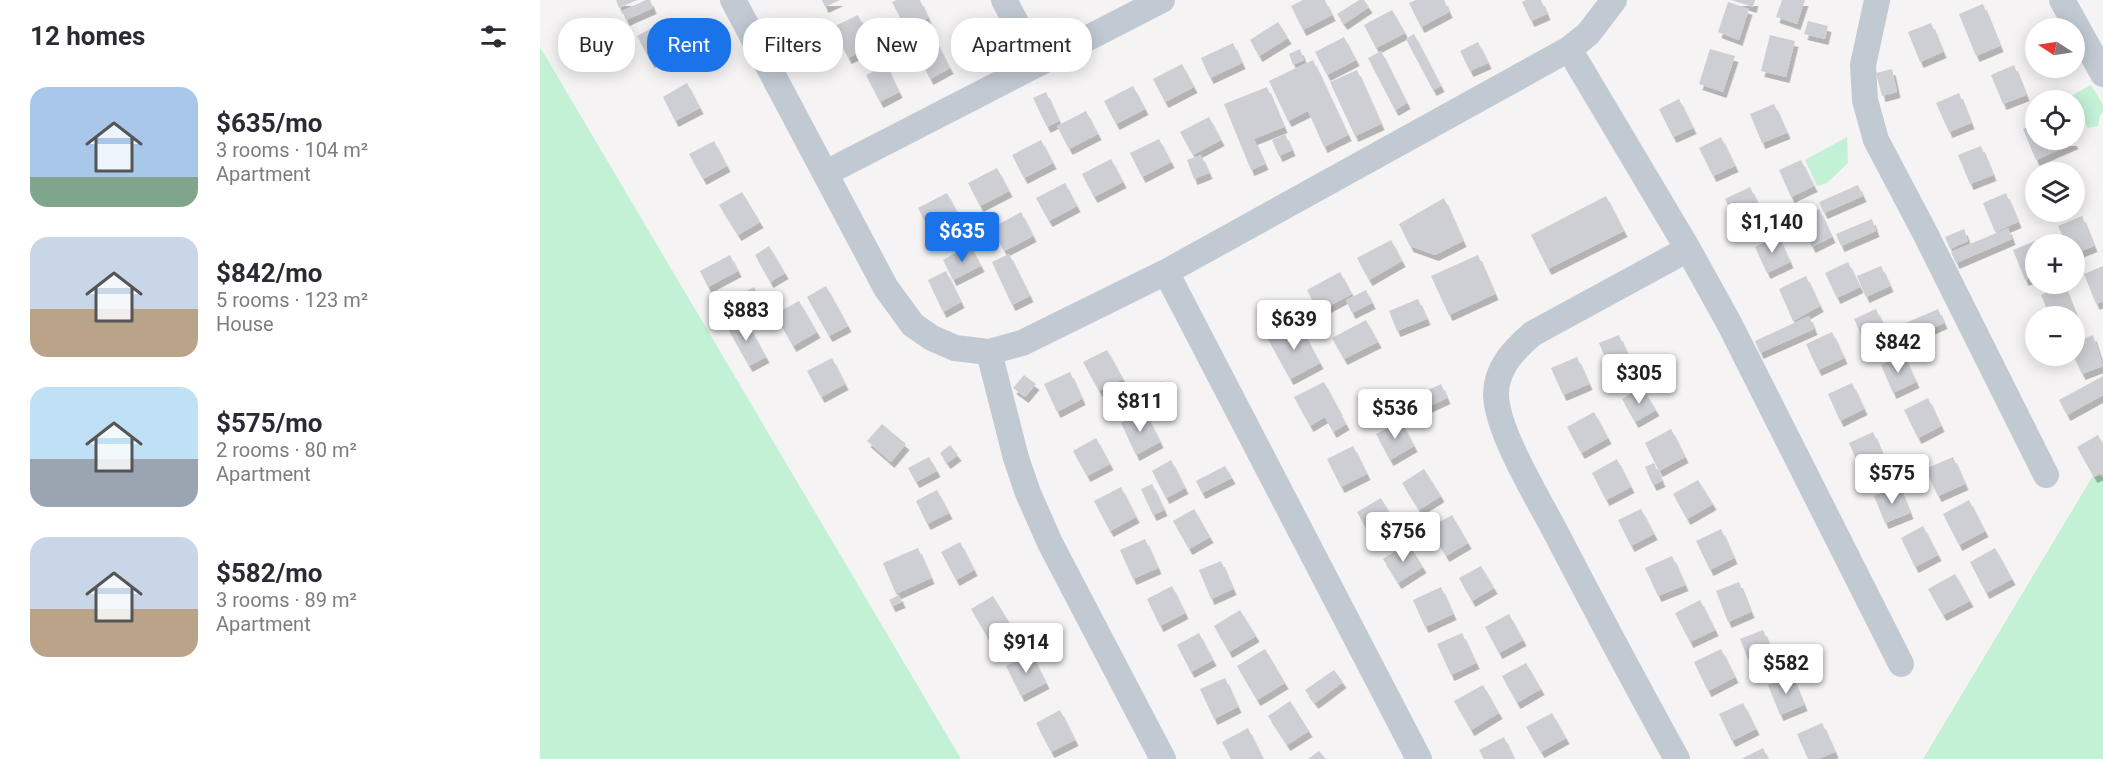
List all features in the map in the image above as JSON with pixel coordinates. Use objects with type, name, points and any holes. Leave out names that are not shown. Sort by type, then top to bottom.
[{"type":"street","points":[[733,0],[886,288],[913,325],[932,338],[955,348],[989,352],[1022,343],[1166,272],[1569,50],[1588,33],[1614,0]]},
{"type":"street","points":[[1005,0],[1014,18]]},
{"type":"street","points":[[1092,36],[1162,0]]},
{"type":"street","points":[[1877,0],[1863,65],[1865,100],[1876,140],[2046,475]]},
{"type":"street","points":[[2062,0],[2103,74]]},
{"type":"street","points":[[1569,50],[1688,249],[1729,323],[1902,664]]},
{"type":"street","points":[[826,174],[1023,72]]},
{"type":"street","points":[[1677,759],[1524,473],[1499,417],[1496,394],[1500,372],[1511,353],[1532,334],[1688,249]]},
{"type":"street","points":[[1166,272],[1419,759]]},
{"type":"street","points":[[989,352],[1016,458],[1028,493],[1050,543],[1163,759]]},
{"type":"green space","points":[[540,47],[961,759],[540,759]]},
{"type":"green space","points":[[2091,85],[2103,105],[2098,126],[2088,128],[2085,123],[2085,90],[2082,90]]},
{"type":"green space","points":[[1847,137],[1848,163],[1827,183],[1817,186],[1805,160]]},
{"type":"green space","points":[[2103,459],[2103,759],[1923,759]]},
{"type":"building","points":[[616,0],[637,0],[619,8]]},
{"type":"building","points":[[646,0],[650,0],[653,8],[630,18],[625,18],[622,11]]},
{"type":"building","points":[[822,0],[840,0],[825,7]]},
{"type":"building","points":[[920,0],[928,18],[900,18],[892,2]]},
{"type":"building","points":[[1303,0],[1325,0],[1332,15],[1303,30],[1291,6]]},
{"type":"building","points":[[1359,0],[1364,0],[1369,7],[1344,24],[1337,14]]},
{"type":"building","points":[[1416,0],[1444,0],[1449,12],[1421,27],[1409,3]]},
{"type":"building","points":[[1541,0],[1547,14],[1531,21],[1522,2]]},
{"type":"building","points":[[1731,0],[1755,0],[1753,7]]},
{"type":"building","points":[[1782,0],[1805,0],[1797,24],[1776,17]]},
{"type":"building","points":[[1728,2],[1749,9],[1739,40],[1718,32]]},
{"type":"building","points":[[1983,4],[2000,46],[1976,56],[1959,14]]},
{"type":"building","points":[[1392,10],[1405,33],[1376,48],[1364,25]]},
{"type":"building","points":[[858,15],[859,18],[855,18],[855,55],[848,58],[843,48],[843,22]]},
{"type":"building","points":[[1808,21],[1828,26],[1825,39],[1804,34]]},
{"type":"building","points":[[1278,22],[1288,38],[1259,56],[1250,40]]},
{"type":"building","points":[[1931,23],[1943,52],[1920,62],[1908,32]]},
{"type":"building","points":[[647,31],[647,55],[637,36]]},
{"type":"building","points":[[1414,34],[1441,86],[1433,90],[1406,39]]},
{"type":"building","points":[[1770,35],[1795,41],[1786,77],[1761,71]]},
{"type":"building","points":[[1344,37],[1356,60],[1327,75],[1315,52]]},
{"type":"building","points":[[1478,42],[1488,63],[1470,71],[1460,51]]},
{"type":"building","points":[[1233,43],[1242,63],[1210,78],[1201,58]]},
{"type":"building","points":[[939,47],[950,68],[930,79],[926,72],[939,72]]},
{"type":"building","points":[[1300,49],[1304,60],[1293,65],[1289,54]]},
{"type":"building","points":[[1710,49],[1735,56],[1723,92],[1699,84]]},
{"type":"building","points":[[1381,51],[1407,103],[1395,110],[1368,58]]},
{"type":"building","points":[[1313,60],[1348,135],[1324,147],[1308,111],[1288,121],[1269,81]]},
{"type":"building","points":[[1182,64],[1194,87],[1165,102],[1153,79]]},
{"type":"building","points":[[2014,65],[2025,95],[2003,104],[1991,75]]},
{"type":"building","points":[[1892,69],[1897,92],[1882,96],[1876,73]]},
{"type":"building","points":[[1357,70],[1381,124],[1355,136],[1330,82]]},
{"type":"building","points":[[872,72],[889,72],[899,92],[880,102],[866,75]]},
{"type":"building","points":[[687,83],[700,108],[675,121],[663,97]]},
{"type":"building","points":[[1133,86],[1145,109],[1116,124],[1104,101]]},
{"type":"building","points":[[1267,87],[1284,127],[1254,139],[1265,164],[1251,170],[1224,104]]},
{"type":"building","points":[[1046,92],[1059,121],[1047,127],[1033,98]]},
{"type":"building","points":[[1959,93],[1971,123],[1949,132],[1936,103]]},
{"type":"building","points":[[1679,99],[1693,128],[1673,137],[1659,109]]},
{"type":"building","points":[[1774,104],[1787,133],[1762,143],[1750,114]]},
{"type":"building","points":[[1086,111],[1098,134],[1069,149],[1057,126]]},
{"type":"building","points":[[1209,117],[1221,140],[1193,155],[1180,132]]},
{"type":"building","points":[[1285,134],[1292,150],[1279,156],[1272,140]]},
{"type":"building","points":[[1721,137],[1735,166],[1713,176],[1699,148]]},
{"type":"building","points":[[1159,139],[1171,162],[1142,177],[1130,153]]},
{"type":"building","points":[[1041,140],[1053,163],[1024,178],[1012,155]]},
{"type":"building","points":[[714,141],[727,166],[703,179],[689,154]]},
{"type":"building","points":[[1981,146],[1993,175],[1970,184],[1958,155]]},
{"type":"building","points":[[2032,150],[2059,150],[2036,160]]},
{"type":"building","points":[[1201,155],[1209,173],[1194,179],[1187,160]]},
{"type":"building","points":[[1111,159],[1123,182],[1094,197],[1082,174]]},
{"type":"building","points":[[1801,160],[1814,186],[1791,197],[1779,170]]},
{"type":"building","points":[[997,168],[1009,191],[980,206],[968,183]]},
{"type":"building","points":[[1065,183],[1077,206],[1049,221],[1036,198]]},
{"type":"building","points":[[1858,185],[1863,196],[1824,213],[1819,202]]},
{"type":"building","points":[[1750,187],[1762,213],[1738,225],[1725,199]]},
{"type":"building","points":[[742,192],[760,222],[738,235],[719,205]]},
{"type":"building","points":[[947,193],[959,216],[930,231],[918,208]]},
{"type":"building","points":[[2006,193],[2018,222],[1995,232],[1983,203]]},
{"type":"building","points":[[1606,196],[1624,231],[1548,269],[1531,235]]},
{"type":"building","points":[[1444,198],[1463,241],[1435,255],[1410,246],[1399,224]]},
{"type":"building","points":[[1819,209],[1832,237],[1812,247],[1799,218]]},
{"type":"building","points":[[1021,212],[1033,236],[1004,251],[992,228]]},
{"type":"building","points":[[1872,219],[1876,231],[1841,246],[1836,234]]},
{"type":"building","points":[[2068,222],[2084,222],[2094,246],[2085,250],[2085,234],[2062,234],[2058,226]]},
{"type":"building","points":[[2008,228],[2012,239],[1956,263],[1951,252]]},
{"type":"building","points":[[1964,229],[1968,241],[1950,249],[1945,237]]},
{"type":"building","points":[[1778,236],[1790,262],[1767,273],[1755,247]]},
{"type":"building","points":[[1391,240],[1402,261],[1369,280],[1357,258]]},
{"type":"building","points":[[970,245],[981,266],[953,280],[943,260]]},
{"type":"building","points":[[2025,245],[2025,280],[2013,250]]},
{"type":"building","points":[[769,246],[785,273],[770,282],[755,255]]},
{"type":"building","points":[[1009,254],[1030,296],[1012,305],[992,262]]},
{"type":"building","points":[[730,255],[738,271],[708,287],[700,271]]},
{"type":"building","points":[[1478,255],[1495,294],[1449,315],[1431,276]]},
{"type":"building","points":[[1848,262],[1860,287],[1837,298],[1825,273]]},
{"type":"building","points":[[1881,266],[1890,286],[1866,297],[1857,276]]},
{"type":"building","points":[[2103,266],[2103,301],[2096,304],[2085,274]]},
{"type":"building","points":[[946,271],[961,302],[943,312],[928,280]]},
{"type":"building","points":[[1340,272],[1352,294],[1318,312],[1307,290]]},
{"type":"building","points":[[1806,276],[1820,306],[1793,321],[1779,289]]},
{"type":"building","points":[[826,286],[848,326],[829,336],[807,297]]},
{"type":"building","points":[[754,287],[760,300],[739,311],[733,299]]},
{"type":"building","points":[[1366,290],[1372,303],[1352,313],[1346,300]]},
{"type":"building","points":[[2068,294],[2072,306],[2046,306],[2041,295]]},
{"type":"building","points":[[1418,299],[1427,319],[1397,331],[1389,311]]},
{"type":"building","points":[[799,301],[817,332],[793,346],[775,314]]},
{"type":"building","points":[[1876,309],[1888,335],[1866,345],[1854,319]]},
{"type":"building","points":[[1938,309],[1944,323],[1898,343],[1892,329]]},
{"type":"building","points":[[1809,316],[1814,329],[1760,353],[1755,341]]},
{"type":"building","points":[[744,317],[766,357],[749,366],[727,327]]},
{"type":"building","points":[[1366,320],[1378,342],[1344,359],[1332,338]]},
{"type":"building","points":[[1298,322],[1320,363],[1290,379],[1268,339]]},
{"type":"building","points":[[1832,332],[1844,358],[1818,370],[1806,344]]},
{"type":"building","points":[[1619,335],[1631,363],[1611,372],[1599,343]]},
{"type":"building","points":[[2093,335],[2103,366],[2082,374],[2078,366],[2085,366],[2085,338]]},
{"type":"building","points":[[1107,350],[1123,379],[1099,391],[1083,362]]},
{"type":"building","points":[[1903,354],[1916,382],[1893,393],[1881,365]]},
{"type":"building","points":[[1577,357],[1589,384],[1563,395],[1551,368]]},
{"type":"building","points":[[832,358],[845,384],[821,397],[807,371]]},
{"type":"building","points":[[1070,372],[1082,399],[1057,412],[1044,384]]},
{"type":"building","points":[[1024,375],[1036,384],[1025,397],[1013,388]]},
{"type":"building","points":[[2103,376],[2103,395],[2067,415],[2059,400]]},
{"type":"building","points":[[1162,381],[1168,392],[1146,403],[1141,392]]},
{"type":"building","points":[[1324,382],[1339,410],[1328,416],[1339,411],[1346,424],[1333,432],[1325,417],[1310,426],[1294,397]]},
{"type":"building","points":[[1852,383],[1864,409],[1840,421],[1828,394]]},
{"type":"building","points":[[1441,384],[1447,398],[1417,412],[1411,398]]},
{"type":"building","points":[[1642,387],[1656,410],[1635,422],[1622,399]]},
{"type":"building","points":[[1928,398],[1941,426],[1918,438],[1904,410]]},
{"type":"building","points":[[1145,411],[1160,442],[1136,455],[1121,423]]},
{"type":"building","points":[[1594,412],[1608,438],[1581,453],[1567,427]]},
{"type":"building","points":[[1401,421],[1414,446],[1390,460],[1376,434]]},
{"type":"building","points":[[882,424],[906,444],[891,462],[867,441]]},
{"type":"building","points":[[1671,429],[1685,457],[1659,471],[1645,443]]},
{"type":"building","points":[[1873,432],[1885,460],[1861,471],[1849,443]]},
{"type":"building","points":[[2098,435],[2103,444],[2103,477],[2101,474],[2094,477],[2077,447]]},
{"type":"building","points":[[1096,438],[1110,464],[1087,476],[1073,451]]},
{"type":"building","points":[[950,445],[958,455],[947,463],[940,453]]},
{"type":"building","points":[[1353,446],[1367,474],[1341,487],[1327,459]]},
{"type":"building","points":[[929,457],[937,471],[916,482],[908,468]]},
{"type":"building","points":[[1953,457],[1965,484],[1938,496],[1925,469]]},
{"type":"building","points":[[1617,459],[1631,487],[1606,500],[1592,473]]},
{"type":"building","points":[[1171,460],[1185,488],[1166,498],[1152,471]]},
{"type":"building","points":[[1654,463],[1662,481],[1653,485],[1645,467]]},
{"type":"building","points":[[1225,466],[1232,478],[1202,493],[1196,481]]},
{"type":"building","points":[[1424,469],[1441,496],[1419,510],[1402,483]]},
{"type":"building","points":[[1698,480],[1713,504],[1687,519],[1673,494]]},
{"type":"building","points":[[1152,484],[1164,510],[1153,515],[1141,489]]},
{"type":"building","points":[[1899,486],[1910,513],[1885,523],[1874,496]]},
{"type":"building","points":[[1121,487],[1136,517],[1110,531],[1094,501]]},
{"type":"building","points":[[937,490],[949,513],[927,524],[916,501]]},
{"type":"building","points":[[1381,498],[1394,520],[1370,535],[1357,512]]},
{"type":"building","points":[[1969,500],[1985,531],[1959,545],[1943,514]]},
{"type":"building","points":[[1194,509],[1210,537],[1189,549],[1173,521]]},
{"type":"building","points":[[1641,509],[1654,534],[1631,546],[1618,520]]},
{"type":"building","points":[[1452,515],[1468,543],[1446,556],[1429,528]]},
{"type":"building","points":[[1923,526],[1938,555],[1915,567],[1901,538]]},
{"type":"building","points":[[1721,529],[1734,558],[1710,570],[1696,541]]},
{"type":"building","points":[[1145,539],[1158,568],[1133,579],[1120,550]]},
{"type":"building","points":[[960,542],[974,570],[956,580],[941,552]]},
{"type":"building","points":[[1408,543],[1423,567],[1398,583],[1383,559]]},
{"type":"building","points":[[918,548],[931,578],[896,594],[883,563]]},
{"type":"building","points":[[1995,548],[2012,579],[1986,593],[1970,562]]},
{"type":"building","points":[[1672,556],[1685,585],[1658,596],[1645,568]]},
{"type":"building","points":[[1221,561],[1233,589],[1211,599],[1199,570]]},
{"type":"building","points":[[1481,566],[1494,588],[1472,601],[1459,578]]},
{"type":"building","points":[[1955,574],[1970,601],[1943,615],[1928,589]]},
{"type":"building","points":[[1739,582],[1751,612],[1728,622],[1716,591]]},
{"type":"building","points":[[1172,586],[1185,613],[1160,626],[1147,599]]},
{"type":"building","points":[[1441,587],[1453,614],[1425,627],[1413,600]]},
{"type":"building","points":[[899,595],[902,602],[892,606],[889,600]]},
{"type":"building","points":[[993,596],[1010,624],[988,638],[971,609]]},
{"type":"building","points":[[1700,600],[1715,630],[1690,642],[1675,613]]},
{"type":"building","points":[[1240,610],[1256,636],[1229,652],[1214,626]]},
{"type":"building","points":[[1509,614],[1523,640],[1499,653],[1485,627]]},
{"type":"building","points":[[1763,630],[1775,659],[1752,669],[1740,639]]},
{"type":"building","points":[[1199,633],[1213,660],[1191,672],[1177,645]]},
{"type":"building","points":[[1462,633],[1476,663],[1451,675],[1437,644]]},
{"type":"building","points":[[1265,649],[1285,683],[1257,700],[1237,666]]},
{"type":"building","points":[[1721,649],[1735,677],[1708,691],[1694,662]]},
{"type":"building","points":[[1031,653],[1046,683],[1021,696],[1006,666]]},
{"type":"building","points":[[1526,663],[1541,689],[1517,703],[1502,676]]},
{"type":"building","points":[[1334,670],[1343,682],[1315,703],[1305,690]]},
{"type":"building","points":[[1792,676],[1804,705],[1780,715],[1768,685]]},
{"type":"building","points":[[1225,678],[1238,707],[1214,719],[1200,689]]},
{"type":"building","points":[[1483,685],[1499,713],[1471,730],[1454,701]]},
{"type":"building","points":[[1290,701],[1309,731],[1287,745],[1268,716]]},
{"type":"building","points":[[1743,703],[1756,729],[1732,741],[1719,714]]},
{"type":"building","points":[[1060,710],[1075,740],[1051,752],[1036,723]]},
{"type":"building","points":[[1552,713],[1566,738],[1541,752],[1526,727]]},
{"type":"building","points":[[1822,723],[1835,752],[1818,759],[1808,759],[1797,734]]},
{"type":"building","points":[[1248,728],[1263,759],[1231,759],[1222,742]]},
{"type":"building","points":[[1504,737],[1514,759],[1484,759],[1479,750]]},
{"type":"building","points":[[1763,748],[1768,759],[1741,759]]},
{"type":"building","points":[[1319,751],[1326,759],[1308,759]]}]
